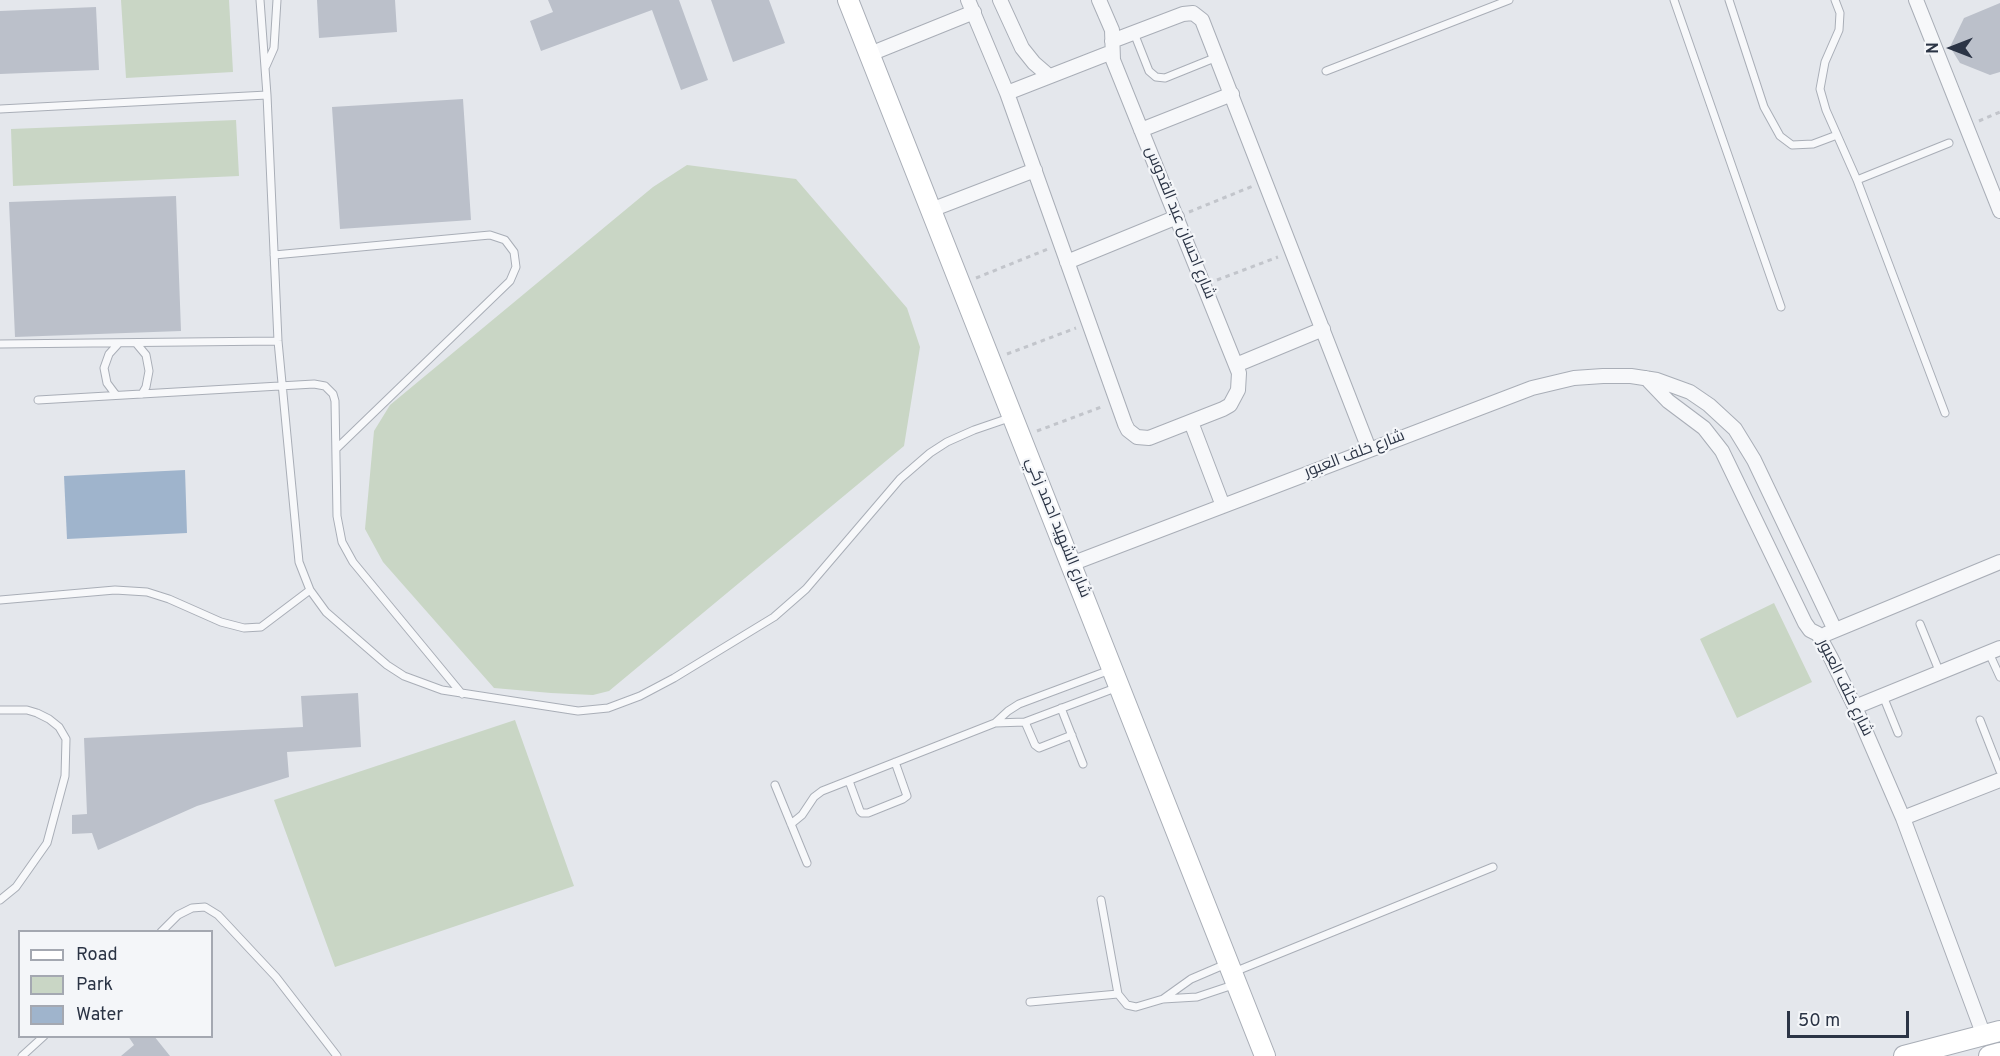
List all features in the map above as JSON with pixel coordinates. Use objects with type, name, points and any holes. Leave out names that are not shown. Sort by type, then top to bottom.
[{"type":"street","name":"شارع الشهيد احمد زكي","points":[[848,0],[1265,1056]]},
{"type":"street","points":[[1000,0],[1022,48],[1049,76]]},
{"type":"street","name":"شارع احسان عبد القدوس","points":[[1099,0],[1112,30],[1112,47],[1141,130],[1236,365],[1240,381],[1235,398],[1223,410],[1149,438],[1137,437],[1128,430],[1116,400]]},
{"type":"street","points":[[1916,0],[2000,211]]},
{"type":"street","points":[[870,54],[971,6],[1007,93],[1116,400]]},
{"type":"street","points":[[1007,93],[1112,47],[1134,33],[1183,14],[1193,13],[1202,20],[1370,449]]},
{"type":"street","points":[[1141,130],[1232,94]]},
{"type":"street","points":[[931,210],[1035,170]]},
{"type":"street","points":[[1067,262],[1177,217]]},
{"type":"street","points":[[1236,365],[1323,329]]},
{"type":"street","name":"شارع خلف العبور","points":[[1071,564],[1546,384],[1595,376],[1646,378],[1668,383],[1700,398],[1723,416],[1739,434],[1754,460],[1835,630]]},
{"type":"street","name":"شارع خلف العبور","points":[[1646,378],[1668,401],[1704,428],[1722,451],[1805,623],[1810,630],[1818,634],[1855,707],[1992,1033]]},
{"type":"street","points":[[1191,422],[1223,506]]},
{"type":"street","points":[[1818,634],[1827,634],[2000,562]]},
{"type":"street","points":[[1855,707],[1994,651]]},
{"type":"street","points":[[1903,818],[2000,780]]},
{"type":"street","points":[[1904,1056],[1992,1033]]},
{"type":"street","points":[[1989,1056],[2000,1053]]},
{"type":"lane","points":[[260,0],[267,95],[278,341],[299,562],[317,602],[335,622],[387,665],[423,684],[462,694],[578,711],[608,708],[640,696],[774,617],[806,589],[900,479],[930,453],[946,442],[1012,417]]},
{"type":"lane","points":[[265,68],[274,48],[278,0]]},
{"type":"lane","points":[[1326,71],[1509,0]]},
{"type":"lane","points":[[1674,0],[1781,307]]},
{"type":"lane","points":[[1729,0],[1764,107],[1780,136],[1792,144],[1813,144],[1837,135]]},
{"type":"lane","points":[[1835,0],[1840,13],[1839,30],[1825,62],[1820,89],[1826,110],[1857,180],[1945,413]]},
{"type":"lane","points":[[1134,33],[1149,71],[1160,78],[1218,57]]},
{"type":"lane","points":[[0,109],[267,95]]},
{"type":"lane","points":[[1857,180],[1949,143]]},
{"type":"lane","points":[[274,255],[490,235],[505,240],[514,252],[516,267],[510,281],[336,449]]},
{"type":"lane","points":[[0,344],[278,341]]},
{"type":"lane","points":[[116,395],[107,383],[104,368],[109,354],[119,343]]},
{"type":"lane","points":[[135,343],[146,356],[149,371],[142,394]]},
{"type":"lane","points":[[38,400],[282,386],[320,385],[329,389],[335,400],[338,529],[346,552],[462,694]]},
{"type":"lane","points":[[0,600],[115,590],[147,591],[169,598],[221,622],[244,628],[261,627],[310,590]]},
{"type":"lane","points":[[1920,624],[1940,673]]},
{"type":"lane","points":[[1994,651],[2000,677]]},
{"type":"lane","points":[[995,723],[1025,722],[1061,708],[1116,678]]},
{"type":"lane","points":[[791,824],[802,815],[818,794],[995,723],[1019,705],[1116,678]]},
{"type":"lane","points":[[1883,696],[1898,733]]},
{"type":"lane","points":[[1061,708],[1083,764]]},
{"type":"lane","points":[[0,710],[27,710],[37,713],[49,719],[66,739],[65,776],[47,843],[16,887],[0,900]]},
{"type":"lane","points":[[1980,720],[2000,771]]},
{"type":"lane","points":[[1025,722],[1035,745],[1039,748],[1072,735]]},
{"type":"lane","points":[[849,781],[862,813],[868,813],[903,799],[907,796],[895,762]]},
{"type":"lane","points":[[774,785],[807,864]]},
{"type":"lane","points":[[1101,900],[1118,994],[1123,1002],[1132,1006],[1140,1006],[1163,999],[1197,997],[1233,973],[1493,867]]},
{"type":"lane","points":[[163,930],[178,915],[192,908],[205,907],[218,915],[276,977],[337,1056]]},
{"type":"lane","points":[[1163,999],[1191,979],[1233,973]]},
{"type":"lane","points":[[1030,1002],[1118,994]]},
{"type":"lane","points":[[22,1056],[42,1038]]},
{"type":"path","points":[[1966,126],[2000,112]]},
{"type":"path","points":[[1177,217],[1266,181]]},
{"type":"path","points":[[961,285],[1061,244]]},
{"type":"path","points":[[1204,285],[1293,251]]},
{"type":"path","points":[[991,360],[1089,324]]},
{"type":"path","points":[[1021,438],[1116,400]]},
{"type":"green space","points":[[121,0],[229,0],[233,72],[126,78]]},
{"type":"green space","points":[[236,120],[239,176],[13,186],[11,129]]},
{"type":"green space","points":[[687,165],[796,179],[907,308],[920,347],[904,446],[609,691],[593,695],[494,688],[383,562],[365,529],[374,431],[390,405],[653,187]]},
{"type":"green space","points":[[1774,603],[1812,682],[1737,718],[1700,639]]},
{"type":"green space","points":[[515,720],[574,886],[335,967],[274,800]]},
{"type":"water","points":[[185,470],[187,533],[67,539],[64,476]]},
{"type":"building","points":[[317,0],[395,0],[397,32],[319,38]]},
{"type":"building","points":[[548,0],[679,0],[708,80],[681,90],[652,10],[541,51],[530,21],[553,12]]},
{"type":"building","points":[[711,0],[769,0],[785,43],[733,62]]},
{"type":"building","points":[[2000,3],[2000,72],[1990,75],[1960,63],[1950,47],[1964,18]]},
{"type":"building","points":[[96,7],[99,70],[0,74],[0,11]]},
{"type":"building","points":[[463,99],[471,220],[340,229],[332,107]]},
{"type":"building","points":[[176,196],[181,331],[15,337],[9,202]]},
{"type":"building","points":[[358,693],[361,747],[287,752],[289,777],[197,806],[98,850],[92,833],[72,834],[72,815],[87,814],[84,738],[303,727],[301,696]]},
{"type":"building","points":[[129,1038],[156,1038],[170,1056],[121,1056],[134,1045]]}]
